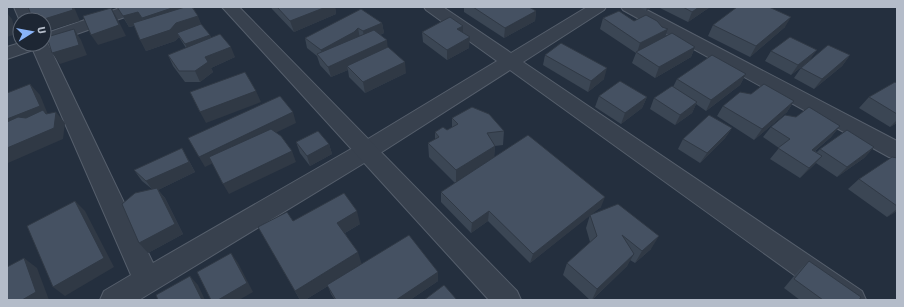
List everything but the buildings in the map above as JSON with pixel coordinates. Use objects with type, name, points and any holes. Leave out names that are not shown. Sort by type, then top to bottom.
[{"type":"street","points":[[52,37],[139,7]]},
{"type":"street","points":[[230,7],[507,300]]},
{"type":"street","points":[[432,7],[852,300]]},
{"type":"street","points":[[114,300],[366,151],[598,7]]},
{"type":"street","points":[[629,7],[897,152]]},
{"type":"street","points":[[43,52],[147,280]]}]
